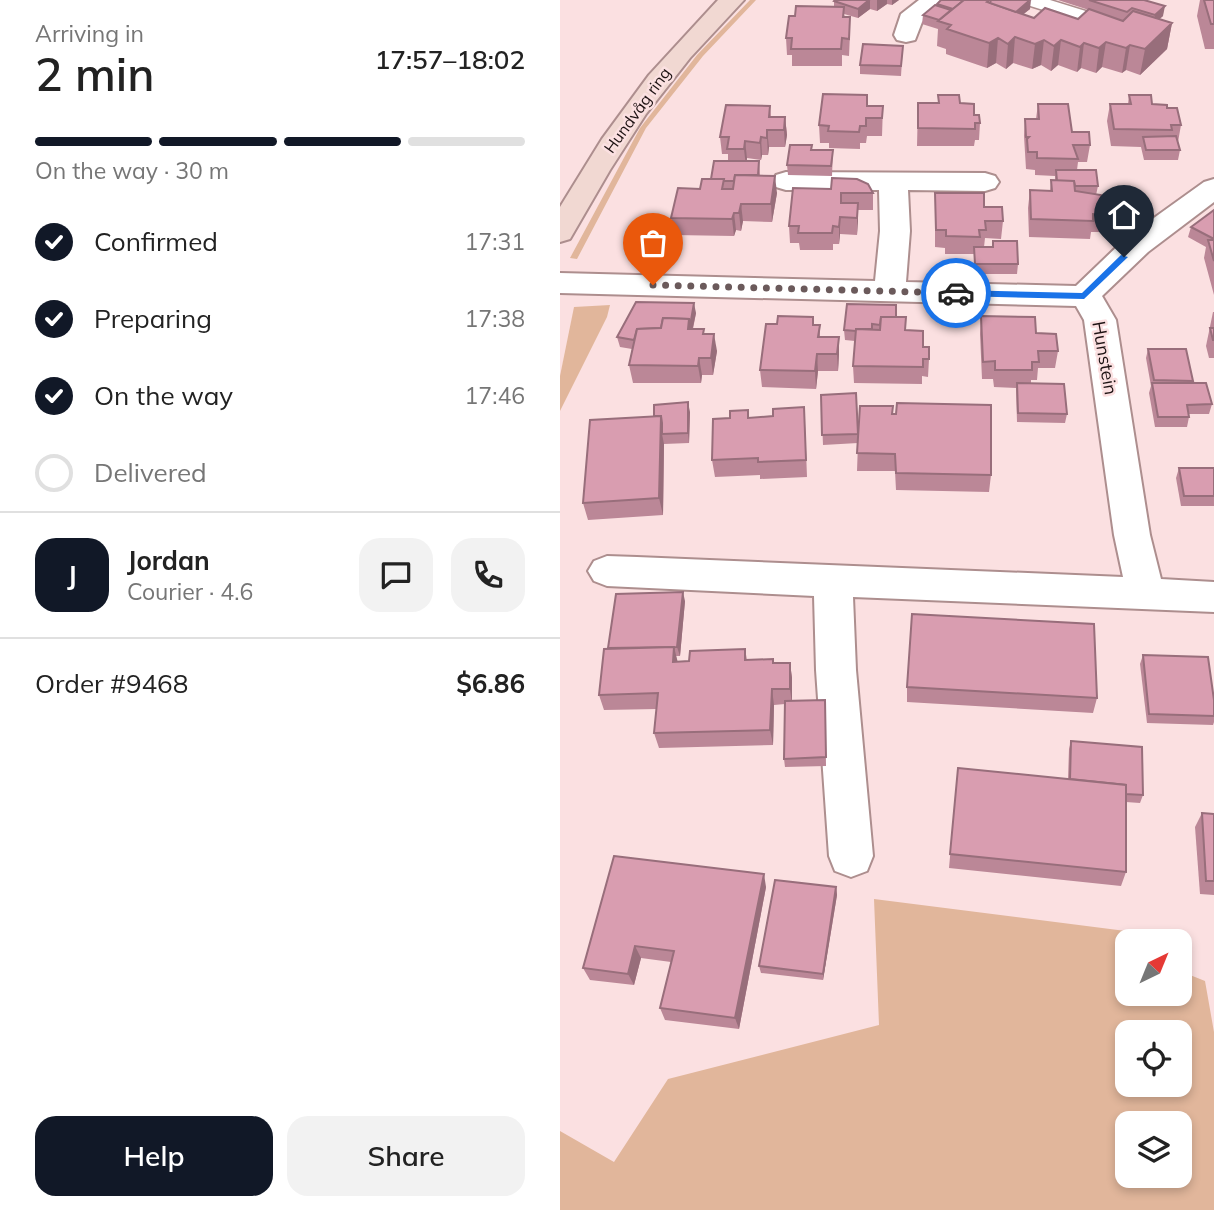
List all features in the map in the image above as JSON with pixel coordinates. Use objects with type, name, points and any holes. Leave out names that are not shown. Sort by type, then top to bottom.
[{"type":"main road","name":"Hundvåg ring","points":[[560,232],[591,176],[627,120],[686,46],[732,0]]},
{"type":"street","points":[[906,35],[910,19],[934,0]]},
{"type":"street","points":[[786,181],[985,182]]},
{"type":"street","points":[[890,291],[894,231],[893,183]]},
{"type":"street","points":[[560,283],[1084,296],[1138,245],[1214,188]]},
{"type":"street","name":"Hunstein","points":[[1084,296],[1094,306],[1100,320],[1132,535],[1145,592]]},
{"type":"street","points":[[607,571],[1214,597]]},
{"type":"street","points":[[833,582],[836,670],[851,856]]},
{"type":"lane","points":[[1031,0],[1098,21]]},
{"type":"shaded area","points":[[750,0],[756,0],[703,56],[646,128],[577,259],[570,258],[640,128],[697,55]]},
{"type":"shaded area","points":[[610,305],[607,317],[560,411],[560,376],[574,307]]},
{"type":"shaded area","points":[[874,899],[1115,930],[1115,1006],[1192,1006],[1192,976],[1205,981],[1214,1032],[1214,1210],[560,1210],[560,1131],[614,1162],[668,1079],[879,1025]]},
{"type":"building","points":[[835,0],[869,0],[858,9]]},
{"type":"building","points":[[941,0],[964,0],[953,9],[937,4]]},
{"type":"building","points":[[964,0],[990,0],[987,2],[1034,18],[1045,8],[1078,19],[1089,9],[1123,21],[1133,11],[1172,23],[1145,49],[1130,45],[1126,48],[1106,42],[1099,48],[1084,43],[1080,47],[1061,40],[1054,46],[1044,40],[1035,44],[1015,37],[1008,44],[998,38],[989,43],[947,29],[951,25],[938,21]]},
{"type":"building","points":[[991,0],[1030,0],[1016,12],[990,3]]},
{"type":"building","points":[[1089,0],[1144,0],[1165,6],[1155,15],[1132,8],[1127,12]]},
{"type":"building","points":[[1204,0],[1214,0],[1214,24],[1211,24]]},
{"type":"building","points":[[935,5],[951,10],[939,20],[923,15]]},
{"type":"building","points":[[796,6],[844,7],[843,17],[850,17],[849,39],[842,38],[841,49],[791,49],[792,38],[786,38],[789,16],[795,16]]},
{"type":"building","points":[[863,44],[903,46],[901,66],[860,65]]},
{"type":"building","points":[[823,94],[867,95],[867,106],[883,106],[882,118],[866,118],[866,126],[860,126],[859,132],[828,131],[829,126],[819,125]]},
{"type":"building","points":[[938,95],[959,95],[960,103],[974,104],[974,115],[979,115],[980,123],[975,123],[975,129],[918,128],[918,103],[939,103]]},
{"type":"building","points":[[1129,95],[1151,95],[1152,104],[1177,108],[1181,125],[1171,125],[1172,130],[1114,129],[1110,104],[1131,104]]},
{"type":"building","points":[[1038,104],[1068,104],[1072,132],[1089,132],[1090,145],[1073,145],[1078,159],[1037,158],[1037,152],[1028,152],[1029,137],[1026,137],[1025,119],[1039,119]]},
{"type":"building","points":[[726,105],[770,106],[769,117],[785,117],[784,130],[767,130],[767,138],[761,137],[760,143],[745,141],[744,149],[727,149],[729,137],[720,137]]},
{"type":"building","points":[[1176,136],[1180,150],[1146,150],[1143,137]]},
{"type":"building","points":[[790,145],[812,145],[811,150],[833,150],[831,166],[787,165]]},
{"type":"building","points":[[714,161],[759,161],[758,175],[735,175],[734,181],[711,179]]},
{"type":"building","points":[[1056,170],[1096,170],[1098,186],[1075,186],[1074,181],[1057,181]]},
{"type":"building","points":[[735,175],[775,176],[771,204],[741,204],[739,213],[734,213],[732,219],[671,218],[678,188],[700,189],[702,179],[724,179],[722,189],[733,189]]},
{"type":"building","points":[[832,178],[857,179],[868,184],[873,193],[841,193],[841,203],[858,203],[857,218],[840,217],[839,227],[833,226],[832,233],[798,233],[799,226],[789,226],[793,188],[831,189]]},
{"type":"building","points":[[1051,180],[1074,181],[1075,191],[1101,195],[1103,215],[1093,214],[1093,221],[1031,219],[1030,190],[1052,191]]},
{"type":"building","points":[[935,193],[984,193],[984,207],[1002,207],[1003,221],[985,221],[986,230],[979,230],[980,237],[946,236],[946,230],[936,230]]},
{"type":"building","points":[[1214,210],[1214,239],[1191,227]]},
{"type":"building","points":[[1208,240],[1214,240],[1214,261]]},
{"type":"building","points":[[993,241],[1017,241],[1018,264],[975,264],[974,247],[993,247]]},
{"type":"building","points":[[636,302],[694,303],[690,326],[689,319],[663,318],[661,328],[637,329],[634,340],[617,337]]},
{"type":"building","points":[[847,304],[896,305],[896,317],[881,317],[880,325],[872,324],[872,329],[844,330]]},
{"type":"building","points":[[778,316],[813,317],[813,325],[820,325],[818,337],[839,337],[837,354],[817,354],[815,371],[760,370],[766,324],[777,324]]},
{"type":"building","points":[[981,316],[1035,317],[1036,333],[1056,334],[1058,351],[1038,351],[1039,362],[1032,362],[1032,370],[995,370],[995,361],[983,362]]},
{"type":"building","points":[[881,317],[906,317],[905,330],[923,331],[923,347],[929,347],[929,359],[923,359],[923,367],[853,366],[856,329],[880,330]]},
{"type":"building","points":[[663,318],[689,319],[688,329],[704,329],[703,334],[714,334],[711,358],[699,358],[698,366],[629,365],[637,329],[661,328]]},
{"type":"building","points":[[1148,349],[1186,349],[1193,381],[1154,380]]},
{"type":"building","points":[[1017,383],[1064,384],[1067,414],[1018,413]]},
{"type":"building","points":[[1152,383],[1206,383],[1212,404],[1187,405],[1189,417],[1158,417]]},
{"type":"building","points":[[856,393],[858,434],[822,435],[821,395]]},
{"type":"building","points":[[688,402],[688,433],[662,434],[661,416],[654,416],[654,405]]},
{"type":"building","points":[[897,403],[991,405],[991,475],[896,473],[895,454],[857,453],[860,406],[893,406],[892,414],[896,414]]},
{"type":"building","points":[[804,407],[806,460],[712,460],[713,419],[730,418],[730,411],[748,410],[748,418],[773,416],[773,409]]},
{"type":"building","points":[[661,416],[659,498],[583,503],[590,420]]},
{"type":"building","points":[[1179,468],[1214,468],[1214,496],[1184,496]]},
{"type":"building","points":[[683,592],[677,647],[608,648],[616,594]]},
{"type":"building","points":[[912,614],[1094,624],[1097,698],[907,687]]},
{"type":"building","points":[[674,647],[673,662],[689,661],[690,651],[745,649],[745,660],[773,659],[773,663],[790,663],[790,689],[772,689],[770,730],[654,733],[658,693],[599,695],[604,649]]},
{"type":"building","points":[[1143,655],[1208,657],[1214,716],[1149,714]]},
{"type":"building","points":[[825,700],[826,757],[784,759],[785,701]]},
{"type":"building","points":[[1071,741],[1142,747],[1143,795],[1126,794],[1126,785],[1070,779]]},
{"type":"building","points":[[958,768],[1126,785],[1126,872],[950,854]]},
{"type":"building","points":[[1202,813],[1214,814],[1214,881],[1206,881]]},
{"type":"building","points":[[614,856],[764,874],[735,1018],[660,1008],[674,951],[635,946],[628,974],[583,968]]},
{"type":"building","points":[[775,880],[836,887],[823,974],[759,966]]},
{"type":"way so far","points":[[653,285],[956,293]]},
{"type":"route","points":[[956,293],[1084,296],[1124,257]]}]
